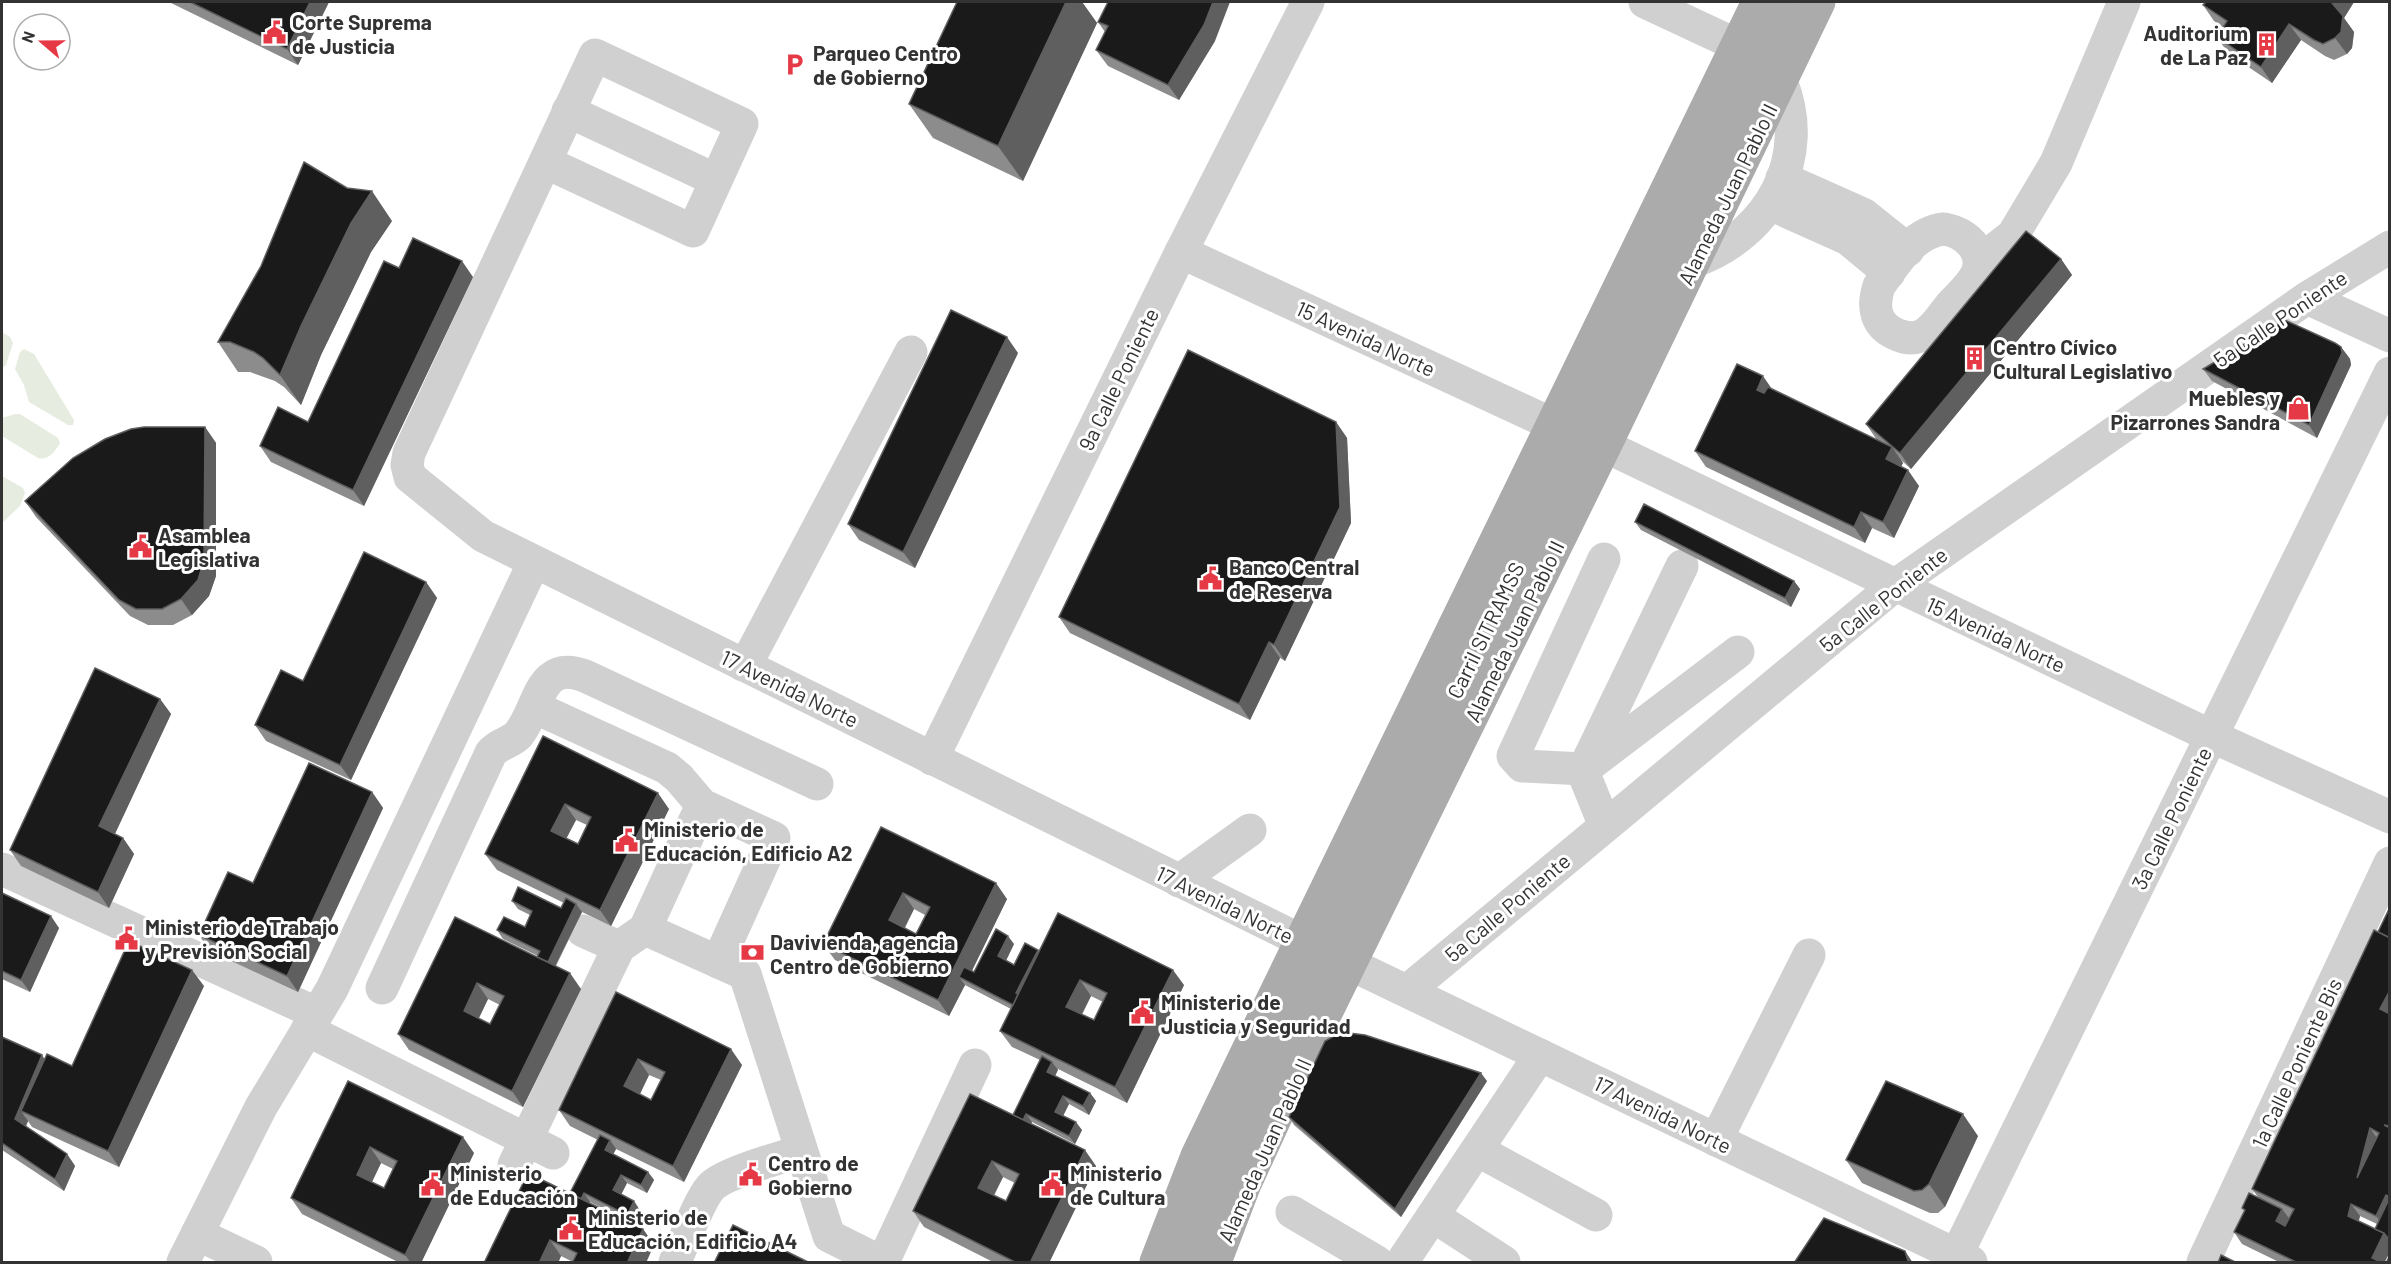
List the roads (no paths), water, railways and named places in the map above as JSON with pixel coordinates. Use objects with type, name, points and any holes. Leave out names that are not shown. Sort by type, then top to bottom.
[{"type":"main road","name":"Alameda Juan Pablo II","points":[[1215,1263],[1326,953],[1552,424],[1758,2]]},
{"type":"main road","name":"Carril SITRAMSS","points":[[1189,1263],[1211,1200],[1248,1116],[1792,2]]},
{"type":"main road","name":"Alameda Juan Pablo II","points":[[1156,1263],[1197,1156],[1326,953],[1605,446],[1819,2]]},
{"type":"street","name":"9a Calle Poniente","points":[[932,759],[1181,252],[1308,2]]},
{"type":"street","points":[[1645,2],[1737,45]]},
{"type":"street","points":[[1981,260],[1975,248],[1961,234],[1944,229],[1917,238],[1879,286],[1876,295],[1876,313],[1879,322],[1896,334],[1914,338],[1929,331],[1975,278],[1981,260],[2013,235],[2056,163],[2124,2]]},
{"type":"street","name":"17 Avenida Norte","points":[[716,180],[742,124],[595,55],[409,453],[407,465],[410,477],[483,536],[534,562],[1326,953],[1960,1260]]},
{"type":"street","points":[[1695,261],[1716,253],[1738,238],[1759,218],[1776,191],[1788,162],[1792,127],[1791,109],[1781,81]]},
{"type":"street","points":[[545,162],[693,231],[716,180],[568,111]]},
{"type":"street","points":[[1776,191],[1848,239],[1898,261]]},
{"type":"street","name":"5a Calle Poniente","points":[[1407,991],[1894,586],[2307,298],[2390,247]]},
{"type":"street","name":"15 Avenida Norte","points":[[1181,252],[1552,424]]},
{"type":"street","points":[[2307,298],[2390,336]]},
{"type":"street","points":[[743,665],[753,651],[911,352]]},
{"type":"street","name":"3a Calle Poniente","points":[[1960,1260],[2211,736],[2390,373]]},
{"type":"street","name":"15 Avenida Norte","points":[[1605,446],[2211,736],[2390,817]]},
{"type":"street","points":[[1604,559],[1513,756],[1522,766],[1584,769],[1738,652]]},
{"type":"street","points":[[256,1263],[190,1248],[261,1107],[337,979],[534,562]]},
{"type":"street","points":[[1605,826],[1584,769],[1682,566]]},
{"type":"street","points":[[382,988],[491,753],[519,734],[550,678],[567,672],[580,674],[817,784]]},
{"type":"street","points":[[534,707],[667,768],[679,778],[702,805],[774,838],[718,962]]},
{"type":"street","points":[[2,869],[312,1022],[531,1153],[619,947],[645,929],[702,805]]},
{"type":"street","points":[[1179,881],[1250,830]]},
{"type":"street","name":"1a Calle Poniente Bis","points":[[2203,1263],[2390,863]]},
{"type":"street","points":[[645,929],[745,974],[829,1236],[882,1263],[975,1065]]},
{"type":"street","points":[[583,931],[619,947]]},
{"type":"street","points":[[1716,1140],[1809,955]]},
{"type":"street","points":[[1402,1263],[1540,1055]]},
{"type":"street","points":[[1478,1150],[1596,1215]]},
{"type":"street","points":[[675,1263],[705,1196],[714,1184],[728,1176],[801,1151]]},
{"type":"street","points":[[1292,1212],[1377,1263]]},
{"type":"street","points":[[1433,1216],[1504,1263]]},
{"type":"place","name":"Corte Suprema de Justicia","points":[[274,33]]},
{"type":"place","name":"Auditorium de La Paz","points":[[2266,44]]},
{"type":"place","name":"Parqueo Centro de Gobierno","points":[[795,64]]},
{"type":"place","name":"Centro Cívico Cultural Legislativo","points":[[1975,358]]},
{"type":"place","name":"Muebles y Pizarrones Sandra","points":[[2298,409]]},
{"type":"place","name":"Asamblea Legislativa","points":[[140,546]]},
{"type":"place","name":"Banco Central de Reserva","points":[[1211,578]]},
{"type":"place","name":"Ministerio de Educación, Edificio A2","points":[[626,840]]},
{"type":"place","name":"Ministerio de Trabajo y Previsión Social","points":[[127,938]]},
{"type":"place","name":"Davivienda, agencia Centro de Gobierno","points":[[752,953]]},
{"type":"place","name":"Ministerio de Justicia y Seguridad","points":[[1143,1013]]},
{"type":"place","name":"Centro de Gobierno","points":[[750,1174]]},
{"type":"place","name":"Ministerio de Educación","points":[[432,1184]]},
{"type":"place","name":"Ministerio de Cultura","points":[[1052,1184]]},
{"type":"place","name":"Ministerio de Educación, Edificio A4","points":[[570,1228]]}]
